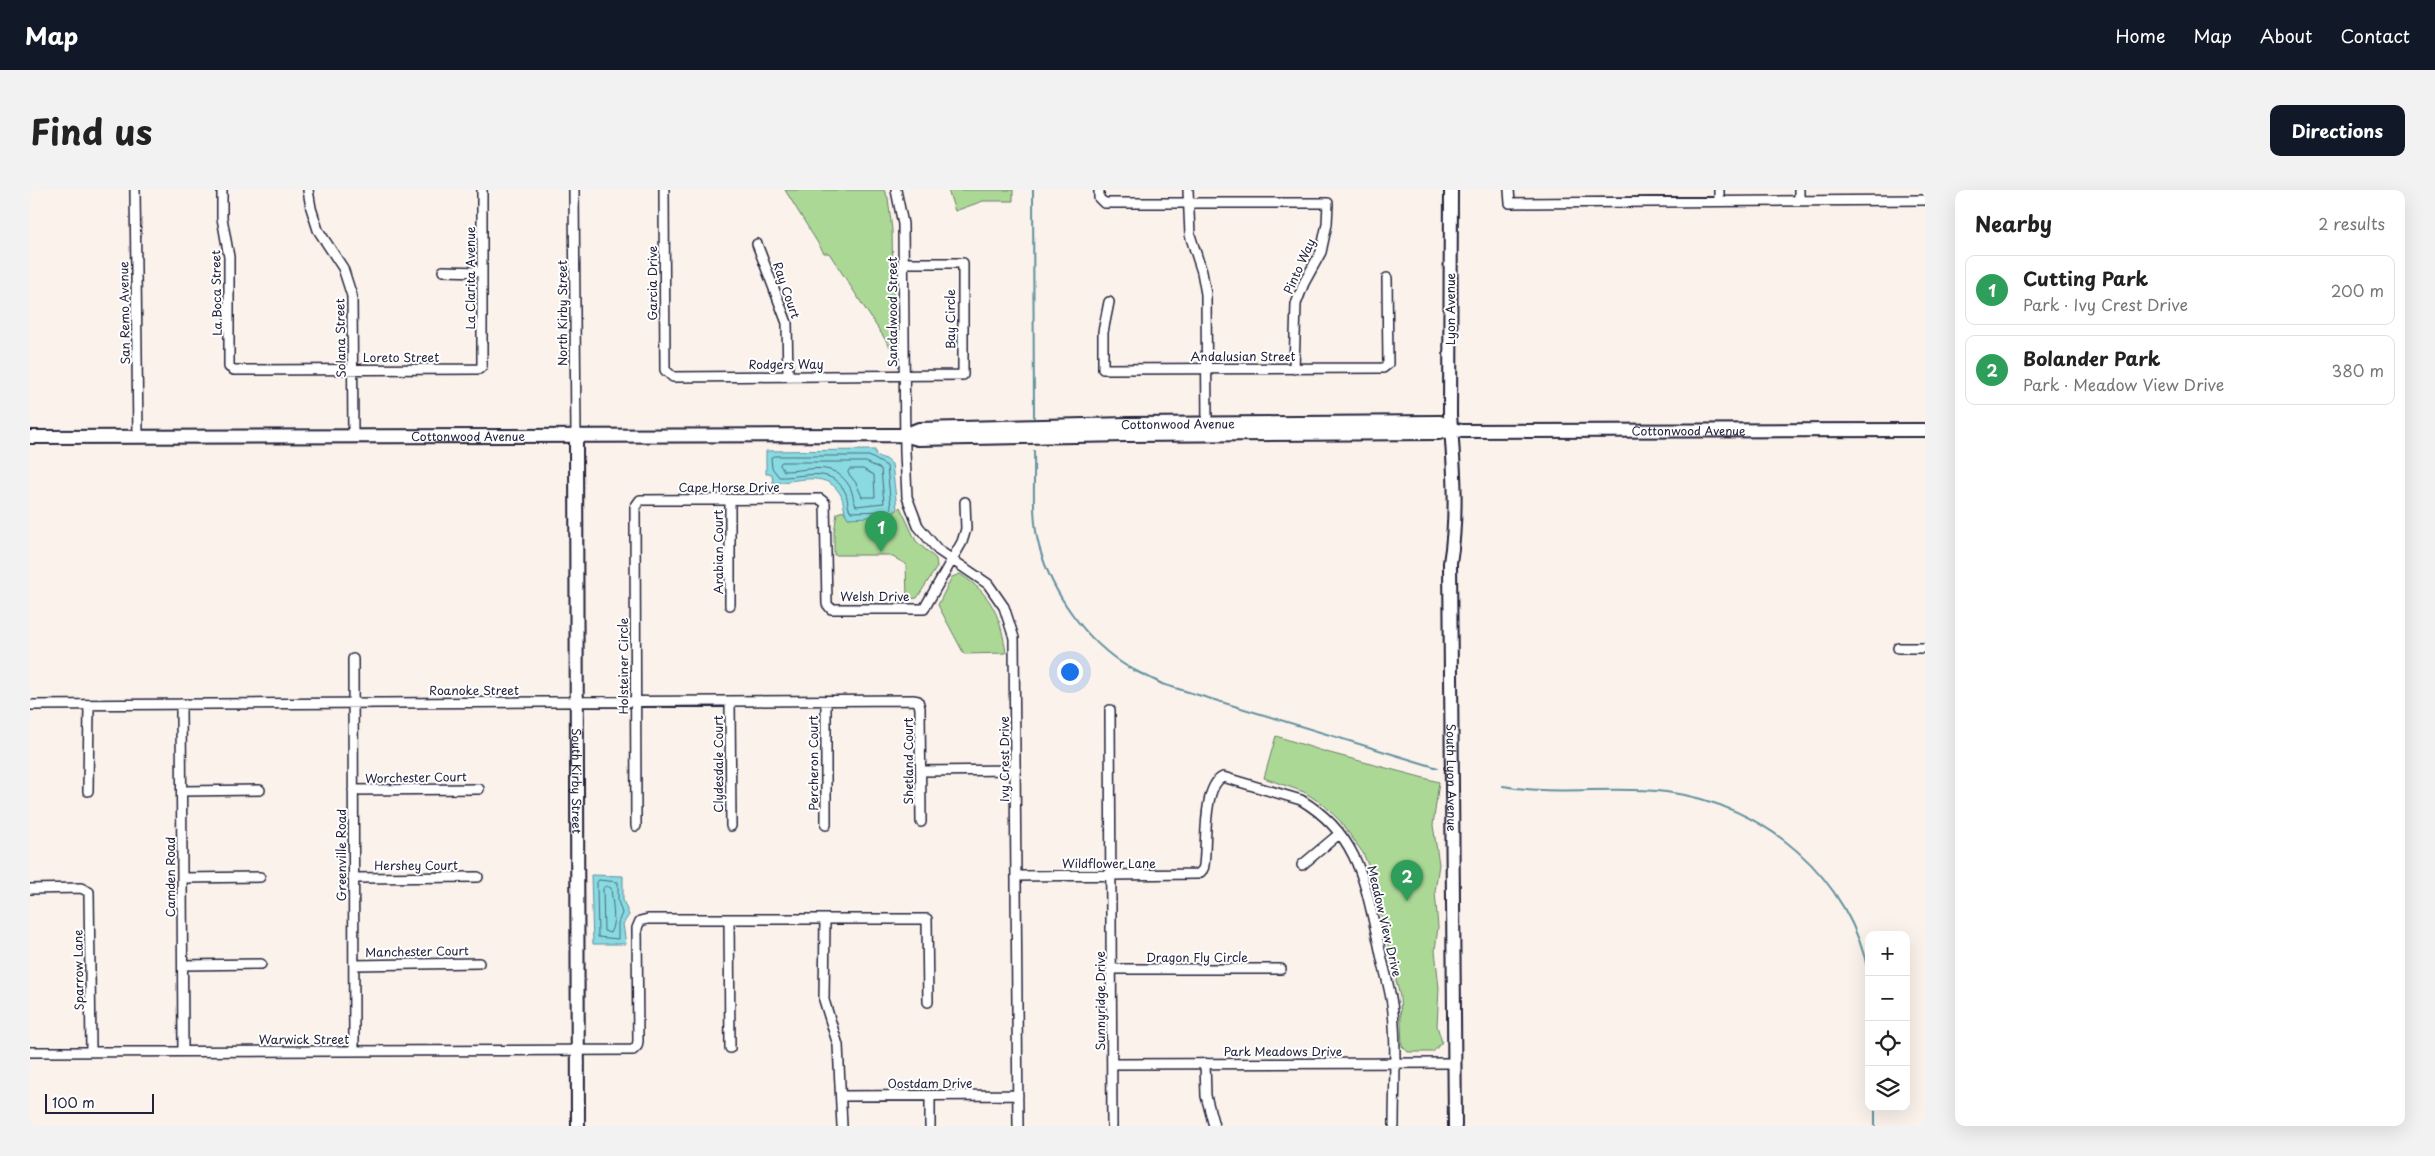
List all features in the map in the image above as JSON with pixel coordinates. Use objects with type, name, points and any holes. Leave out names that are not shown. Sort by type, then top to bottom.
[{"type":"main road","name":"Lyon Avenue","points":[[1451,190],[1451,428]]},
{"type":"main road","name":"Cottonwood Avenue","points":[[30,437],[904,435],[919,429],[1207,429],[1439,433],[1451,428],[1462,431],[1925,430]]},
{"type":"main road","name":"South Lyon Avenue","points":[[1451,428],[1453,440],[1454,514],[1454,541],[1450,573],[1454,1126]]},
{"type":"main road","name":"South Kirby Street","points":[[576,436],[578,1126]]},
{"type":"street","name":"San Remo Avenue","points":[[135,190],[138,436]]},
{"type":"street","name":"La Boca Street","points":[[222,190],[222,218],[229,257],[229,367]]},
{"type":"street","name":"Solana Street","points":[[308,190],[318,230],[341,263],[350,286],[353,307],[353,436]]},
{"type":"street","name":"La Clarita Avenue","points":[[482,190],[482,366]]},
{"type":"street","name":"North Kirby Street","points":[[574,190],[576,436]]},
{"type":"street","name":"Garcia Drive","points":[[664,190],[665,370],[668,374]]},
{"type":"street","name":"Sandalwood Street","points":[[896,190],[901,208],[904,262],[904,435]]},
{"type":"street","points":[[1099,190],[1099,198],[1104,203],[1188,203]]},
{"type":"street","points":[[1188,190],[1192,246],[1202,272],[1206,294],[1207,429]]},
{"type":"street","points":[[1509,190],[1510,203],[1925,200]]},
{"type":"street","points":[[1719,190],[1719,201]]},
{"type":"street","points":[[1799,190],[1799,201]]},
{"type":"street","name":"Pinto Way","points":[[1188,203],[1328,203],[1327,224],[1321,252],[1304,283],[1296,304],[1294,368]]},
{"type":"street","name":"Ray Court","points":[[757,244],[787,323],[788,376]]},
{"type":"street","name":"Bay Circle","points":[[904,262],[963,264],[963,375],[905,376]]},
{"type":"street","points":[[443,272],[482,272]]},
{"type":"street","name":"Andalusian Street","points":[[1109,302],[1103,332],[1102,369],[1383,368],[1388,364],[1386,278]]},
{"type":"street","name":"Loreto Street","points":[[229,367],[234,370],[353,370],[479,369],[482,366]]},
{"type":"street","name":"Rodgers Way","points":[[668,374],[673,376],[905,376]]},
{"type":"street","name":"Ivy Crest Drive","points":[[904,435],[905,482],[912,512],[927,538],[938,550],[988,584],[1004,607],[1011,623],[1016,654],[1018,1126]]},
{"type":"street","name":"Arabian Court","points":[[730,499],[730,605]]},
{"type":"street","name":"Cape Horse Drive","points":[[635,507],[640,500],[820,499],[825,503],[827,604],[830,609]]},
{"type":"street","points":[[952,560],[965,536],[965,502]]},
{"type":"street","name":"Holsteiner Circle","points":[[635,507],[636,826]]},
{"type":"street","name":"Welsh Drive","points":[[830,609],[924,609],[952,560]]},
{"type":"street","points":[[1898,648],[1925,648]]},
{"type":"street","name":"Greenville Road","points":[[353,659],[354,1051]]},
{"type":"street","name":"Clydesdale Court","points":[[730,701],[731,826]]},
{"type":"street","name":"Percheron Court","points":[[826,701],[826,825]]},
{"type":"street","name":"Roanoke Street","points":[[30,705],[918,701]]},
{"type":"street","name":"Shetland Court","points":[[918,701],[920,708],[921,822]]},
{"type":"street","name":"Camden Road","points":[[181,704],[183,1051]]},
{"type":"street","points":[[88,706],[88,791]]},
{"type":"street","name":"Sunnyridge Drive","points":[[1110,710],[1112,1126]]},
{"type":"street","points":[[921,771],[1016,770]]},
{"type":"street","name":"Meadow View Drive","points":[[1200,872],[1204,866],[1205,820],[1215,784],[1220,778],[1227,776],[1301,800],[1328,820],[1340,834],[1356,857],[1362,872],[1393,1011],[1394,1126]]},
{"type":"street","name":"Worchester Court","points":[[353,790],[479,789]]},
{"type":"street","points":[[182,791],[260,790]]},
{"type":"street","points":[[1302,865],[1340,834]]},
{"type":"street","name":"Wildflower Lane","points":[[1018,876],[1194,876],[1200,872]]},
{"type":"street","points":[[183,878],[260,877]]},
{"type":"street","name":"Hershey Court","points":[[353,878],[478,877]]},
{"type":"street","name":"Sparrow Lane","points":[[30,889],[87,890],[89,895],[91,1050]]},
{"type":"street","points":[[730,1048],[729,919],[927,919],[928,1002]]},
{"type":"street","name":"Warwick Street","points":[[30,1052],[91,1050],[633,1050],[637,1046],[637,928],[640,921],[729,919]]},
{"type":"street","points":[[825,919],[824,1000],[838,1045],[842,1126]]},
{"type":"street","name":"Manchester Court","points":[[354,964],[479,963]]},
{"type":"street","points":[[183,965],[261,964]]},
{"type":"street","name":"Dragon Fly Circle","points":[[1112,969],[1281,969]]},
{"type":"street","points":[[1205,1063],[1206,1096],[1214,1126]]},
{"type":"street","name":"Park Meadows Drive","points":[[1113,1064],[1454,1063]]},
{"type":"street","name":"Oostdam Drive","points":[[842,1096],[1018,1095]]},
{"type":"street","points":[[930,1096],[930,1126]]},
{"type":"green space","points":[[785,190],[884,190],[888,198],[892,230],[894,353],[829,253],[824,253]]},
{"type":"green space","points":[[948,190],[1013,190],[1013,201],[983,201],[955,211]]},
{"type":"green space","points":[[900,507],[916,541],[936,559],[937,567],[917,598],[907,599],[906,564],[889,555],[834,555],[834,532],[837,513],[844,511],[848,518],[895,512]]},
{"type":"green space","points":[[960,574],[980,590],[993,608],[998,618],[1006,653],[964,654],[938,605],[952,577]]},
{"type":"green space","points":[[1276,736],[1326,752],[1439,782],[1433,825],[1439,864],[1435,892],[1438,927],[1435,950],[1439,988],[1437,1026],[1442,1042],[1433,1052],[1408,1052],[1402,1046],[1400,997],[1371,872],[1363,853],[1340,821],[1324,805],[1304,792],[1264,778]]},
{"type":"water","points":[[875,450],[876,456],[886,459],[892,464],[897,508],[890,516],[848,518],[841,495],[833,485],[826,481],[809,479],[773,483],[772,474],[766,474],[766,451]]},
{"type":"water","points":[[591,875],[623,876],[623,900],[629,915],[623,924],[626,944],[593,944]]},
{"type":"waterway","points":[[1033,190],[1034,417]]},
{"type":"waterway","points":[[1034,451],[1035,523],[1039,546],[1045,564],[1052,582],[1073,615],[1098,644],[1113,656],[1128,667],[1162,684],[1438,768]]},
{"type":"waterway","points":[[1503,786],[1544,790],[1646,790],[1666,792],[1702,799],[1737,812],[1769,829],[1798,851],[1823,877],[1843,907],[1859,940],[1865,962]]},
{"type":"waterway","points":[[1875,1111],[1875,1126]]},
{"type":"place","name":"Cutting Park","points":[[881,552]]},
{"type":"place","name":"Bolander Park","points":[[1407,901]]}]
